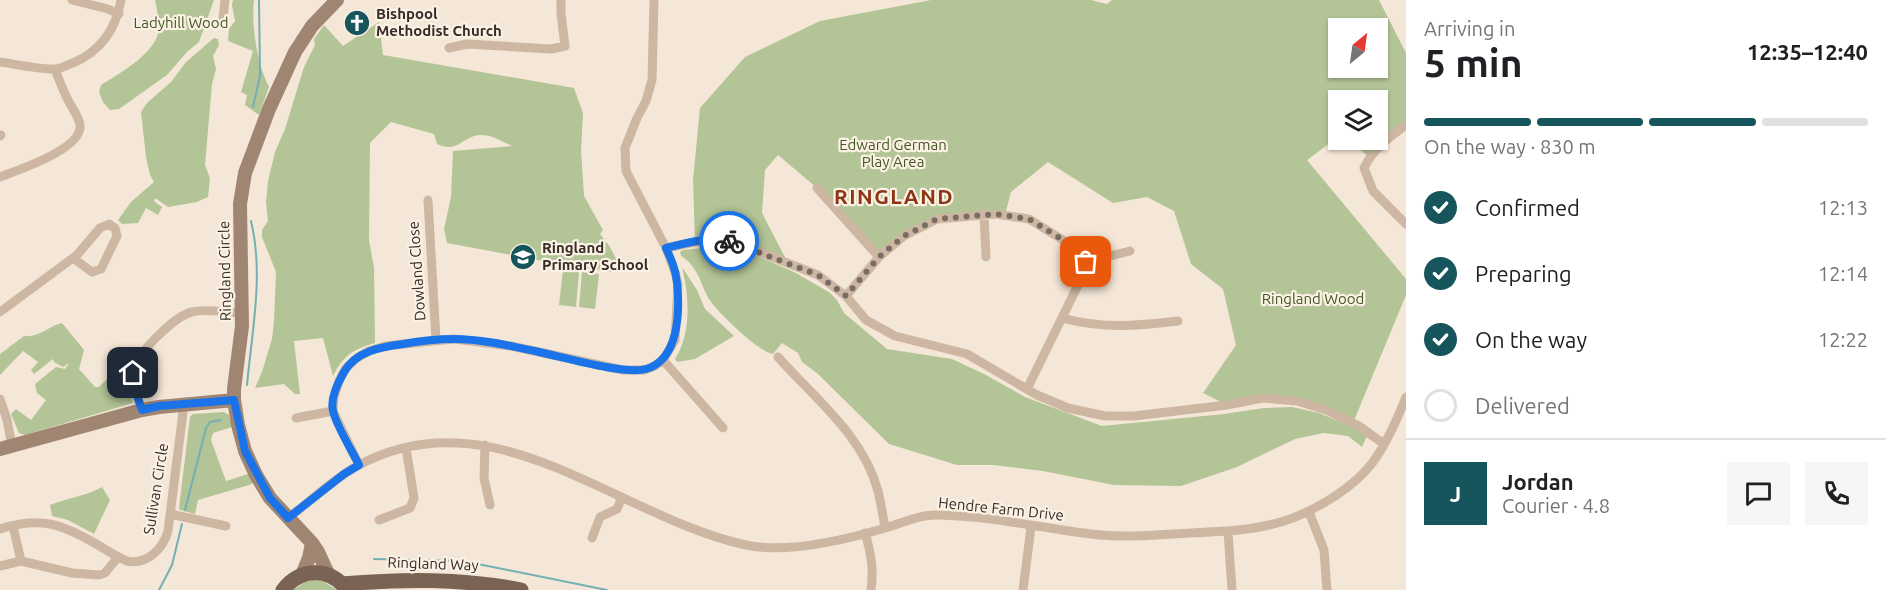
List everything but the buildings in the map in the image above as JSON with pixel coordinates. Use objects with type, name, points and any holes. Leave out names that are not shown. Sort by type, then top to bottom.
[{"type":"main road","points":[[283,590],[292,580],[302,575],[328,574]]},
{"type":"main road","name":"Ringland Way","points":[[328,574],[345,587],[386,580],[432,580],[521,590]]},
{"type":"street","points":[[72,0],[119,14]]},
{"type":"street","points":[[0,62],[55,69],[82,59],[102,44],[110,34],[119,14],[121,0]]},
{"type":"street","points":[[223,19],[225,0]]},
{"type":"street","name":"Ringland Circle","points":[[328,574],[312,543],[270,498],[245,451],[234,400],[242,314],[240,204],[244,173],[295,52],[312,26],[337,0]]},
{"type":"street","points":[[449,48],[467,44],[551,50],[565,46],[561,0]]},
{"type":"street","points":[[359,465],[333,411],[334,397],[346,368],[369,351],[386,346],[454,339],[482,341],[622,370],[644,370],[663,360],[675,340],[678,284],[666,248],[626,171],[625,148],[646,102],[652,80],[654,0]]},
{"type":"street","points":[[0,177],[46,158],[65,148],[77,138],[81,126],[55,69]]},
{"type":"street","points":[[1406,125],[1381,144],[1369,157],[1364,168],[1373,192],[1406,224]]},
{"type":"street","points":[[817,188],[879,257]]},
{"type":"street","name":"Dowland Close","points":[[428,200],[436,340]]},
{"type":"street","points":[[846,296],[879,257],[904,236],[937,219],[984,214],[1029,219],[1076,248],[1086,262]]},
{"type":"street","points":[[984,214],[987,257]]},
{"type":"street","points":[[0,312],[73,258],[104,226],[109,224],[115,228],[117,236],[101,269],[92,272],[73,258]]},
{"type":"street","points":[[666,248],[724,239],[818,275],[846,296],[866,320],[895,336],[967,354],[1027,389],[1068,408],[1105,416],[1134,416],[1227,405],[1262,398],[1297,401],[1348,420],[1384,444]]},
{"type":"street","points":[[1086,262],[1130,251]]},
{"type":"street","points":[[1027,389],[1082,277],[1086,262]]},
{"type":"street","points":[[142,410],[135,390],[133,373],[144,350],[180,318],[192,312],[242,314]]},
{"type":"street","points":[[1062,318],[1086,324],[1132,326],[1178,321]]},
{"type":"street","points":[[778,357],[832,413],[852,438],[867,462],[878,490],[885,528]]},
{"type":"street","points":[[663,360],[723,428]]},
{"type":"street","name":"Hendre Farm Drive","points":[[288,518],[359,465],[406,448],[452,442],[485,445],[517,453],[698,530],[748,546],[802,546],[828,542],[911,519],[936,515],[1106,535],[1147,536],[1228,531],[1268,526],[1309,512],[1354,482],[1372,464],[1397,420],[1406,397]]},
{"type":"street","points":[[0,399],[7,420],[6,448],[142,410],[234,400]]},
{"type":"street","name":"Sullivan Circle","points":[[0,529],[38,523],[59,525],[127,561],[137,562],[153,555],[166,536],[184,404]]},
{"type":"street","points":[[296,418],[333,411]]},
{"type":"street","points":[[485,445],[484,478],[490,505]]},
{"type":"street","points":[[379,520],[410,508],[414,498],[406,448]]},
{"type":"street","points":[[592,538],[600,517],[617,509],[622,497]]},
{"type":"street","points":[[1309,512],[1324,550],[1328,590]]},
{"type":"street","points":[[170,514],[226,526]]},
{"type":"street","points":[[13,526],[21,561]]},
{"type":"street","points":[[1023,590],[1031,527]]},
{"type":"street","points":[[1228,531],[1232,590]]},
{"type":"street","points":[[866,533],[872,558],[871,590]]},
{"type":"street","points":[[302,575],[312,543]]},
{"type":"street","points":[[0,566],[21,561],[95,576],[105,573],[118,557]]},
{"type":"green space","name":"Ladyhill Wood","points":[[155,0],[214,0],[199,42],[167,75],[119,109],[110,110],[103,102],[99,92],[101,85],[134,63],[155,42],[159,26]]},
{"type":"green space","points":[[233,0],[254,0],[253,21],[256,44],[261,67],[269,87],[259,115],[245,105],[247,95],[241,92],[253,51],[228,41],[229,29],[235,21]]},
{"type":"green space","name":"Ringland Wood","points":[[931,0],[1091,0],[1107,4],[1112,0],[1379,0],[1406,53],[1406,125],[1388,141],[1388,90],[1328,90],[1328,144],[1307,160],[1406,279],[1406,295],[1353,423],[1326,410],[1262,398],[1227,405],[1203,393],[1236,345],[1223,289],[1191,264],[1174,211],[1147,197],[1113,203],[1048,162],[1011,192],[1005,215],[937,219],[879,257],[817,188],[778,155],[765,170],[762,213],[789,265],[724,239],[695,242],[693,180],[700,108],[745,57],[820,21]]},
{"type":"green space","points":[[379,22],[383,55],[574,88],[583,113],[581,151],[584,196],[603,230],[600,234],[621,268],[612,272],[447,243],[444,229],[451,197],[453,151],[512,146],[493,137],[480,135],[455,146],[444,147],[437,144],[434,134],[391,122],[370,143],[369,240],[374,268],[375,343],[350,354],[333,376],[323,338],[294,341],[300,394],[295,394],[284,384],[255,388],[272,339],[274,321],[276,272],[262,237],[262,230],[268,221],[266,202],[268,181],[275,152],[285,129],[304,67],[315,45],[314,39],[324,25],[343,46]]},
{"type":"green space","points":[[214,38],[218,39],[219,45],[213,56],[216,69],[212,84],[205,165],[210,178],[208,197],[197,202],[168,207],[155,198],[154,201],[162,207],[158,215],[146,208],[138,223],[122,224],[118,220],[131,202],[154,182],[146,157],[141,112],[147,103],[171,82],[186,62]]},
{"type":"green space","name":"Ringland Wood","points":[[1360,150],[1377,150],[1369,157]]},
{"type":"green space","points":[[714,247],[753,254],[794,272],[829,292],[837,300],[844,313],[887,349],[952,359],[1025,397],[1102,426],[1292,407],[1319,413],[1353,427],[1367,436],[1362,447],[1348,436],[1324,433],[1295,439],[1237,467],[1181,486],[1114,485],[1043,471],[993,465],[957,465],[889,444],[818,374],[802,362],[798,353],[782,343],[773,354],[767,352],[739,331],[713,305],[695,270],[680,252]]},
{"type":"green space","points":[[682,267],[697,290],[705,309],[734,336],[695,359],[677,362],[675,359],[684,337],[688,314]]},
{"type":"green space","points":[[563,270],[579,272],[576,307],[559,305]]},
{"type":"green space","points":[[582,272],[599,274],[595,309],[579,307]]},
{"type":"green space","points":[[62,323],[84,350],[79,369],[95,387],[99,387],[112,374],[126,373],[133,403],[25,435],[19,433],[11,414],[16,409],[31,420],[46,400],[37,393],[35,384],[56,367],[65,369],[69,363],[63,367],[53,359],[34,374],[31,370],[38,362],[23,351],[0,375],[0,354],[24,336],[39,334]]},
{"type":"green space","points":[[224,412],[229,415],[232,427],[213,433],[211,440],[226,481],[248,474],[253,483],[198,500],[195,514],[180,510],[190,417],[193,414]]},
{"type":"green space","points":[[102,487],[110,500],[94,534],[68,520],[52,516],[50,505]]},
{"type":"green space","points":[[323,581],[337,590],[293,590],[305,582]]},
{"type":"waterway","points":[[253,107],[260,76],[259,0]]},
{"type":"waterway","points":[[247,385],[257,282],[255,241],[251,221]]},
{"type":"waterway","points":[[185,510],[206,428],[210,422],[221,420]]},
{"type":"waterway","points":[[159,590],[172,565],[182,524]]},
{"type":"waterway","points":[[374,559],[463,561],[607,590]]},
{"type":"way so far","points":[[729,241],[818,275],[846,296],[879,257],[904,236],[937,219],[996,214],[1029,219],[1076,248],[1086,262]]},
{"type":"place","name":"Bishpool Methodist Church","points":[[357,23]]},
{"type":"place","name":"Ringland Primary School","points":[[523,257]]},
{"type":"district","name":"RINGLAND","points":[[894,197]]},
{"type":"route","points":[[133,373],[135,390],[142,410],[159,406],[234,400],[245,451],[270,498],[288,518],[359,465],[333,411],[339,381],[346,368],[357,358],[369,351],[386,346],[454,339],[511,346],[622,370],[644,370],[663,360],[675,340],[678,284],[666,248],[695,242],[724,239],[729,241]]},
{"type":"park label","name":"Edward German Play Area","points":[[893,154]]}]
